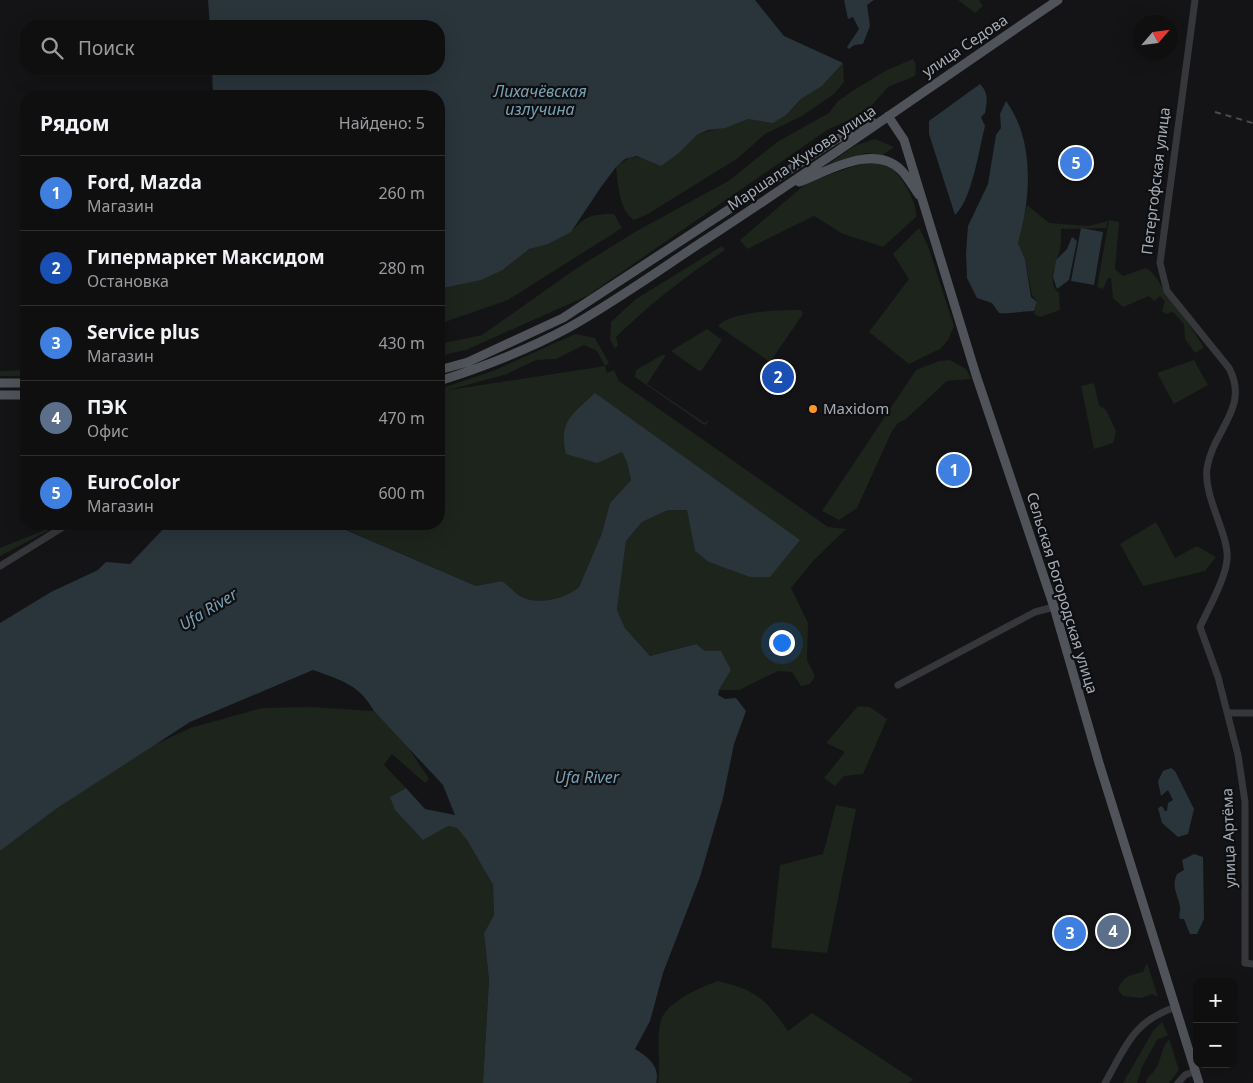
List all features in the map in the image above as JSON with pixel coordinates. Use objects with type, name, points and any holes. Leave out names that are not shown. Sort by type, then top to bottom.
[{"type":"main road","name":"улица Седова","points":[[888,116],[1058,0]]},
{"type":"main road","name":"Маршала Жукова улица","points":[[445,378],[471,371],[520,352],[568,328],[783,189],[888,116]]},
{"type":"main road","name":"Маршала Жукова улица","points":[[445,368],[468,362],[563,318],[835,140],[888,116]]},
{"type":"main road","name":"Сельская Богородская улица","points":[[888,116],[904,140],[924,201],[976,375],[1054,607],[1199,1083]]},
{"type":"main road","points":[[783,189],[838,166],[876,158],[888,161],[900,170],[924,201]]},
{"type":"main road","points":[[0,381],[20,383]]},
{"type":"main road","points":[[0,395],[20,394]]},
{"type":"street","name":"Петергофская улица","points":[[1195,0],[1160,262],[1167,291],[1229,368],[1235,380],[1236,393],[1232,411],[1215,445],[1207,468],[1210,492],[1228,560],[1200,628]]},
{"type":"street","points":[[0,566],[58,530]]},
{"type":"street","points":[[898,685],[1035,612],[1054,607]]},
{"type":"street","name":"улица Артёма","points":[[1200,628],[1218,677],[1238,755],[1244,802],[1249,964]]},
{"type":"street","points":[[1228,713],[1253,713]]},
{"type":"street","points":[[1105,1083],[1136,1029],[1155,1015],[1176,1007]]},
{"type":"street","points":[[1178,1083],[1185,1075],[1196,1072]]},
{"type":"shaded area","points":[[958,0],[979,0],[983,6],[975,13]]},
{"type":"shaded area","points":[[913,59],[916,65],[915,76],[888,87],[866,112],[827,130],[587,296],[466,350],[445,355],[445,343],[482,335],[577,268],[635,232],[730,180],[777,142],[829,113],[838,101],[887,70]]},
{"type":"shaded area","points":[[843,63],[844,82],[834,94],[802,116],[765,134],[738,158],[648,214],[634,220],[629,216],[620,196],[616,167],[622,162],[638,157],[661,165],[679,153],[697,135],[748,119],[764,120],[786,115],[801,99],[822,86]]},
{"type":"shaded area","points":[[875,139],[894,147],[883,155],[866,153],[824,167],[856,145]]},
{"type":"shaded area","points":[[869,161],[885,163],[896,172],[911,195],[916,211],[916,217],[883,247],[843,234],[814,216],[747,249],[740,240],[808,182]]},
{"type":"shaded area","points":[[1027,205],[1049,223],[1089,226],[1108,221],[1106,228],[1061,229],[1061,247],[1054,268],[1053,279],[1055,289],[1059,293],[1060,310],[1040,317],[1034,314],[1037,301],[1032,295],[1025,259],[1018,244]]},
{"type":"shaded area","points":[[602,214],[614,214],[622,228],[508,300],[445,322],[445,288],[470,282],[501,271],[528,250],[560,237],[583,220]]},
{"type":"shaded area","points":[[1109,220],[1119,222],[1115,269],[1123,276],[1146,268],[1149,270],[1204,348],[1195,353],[1185,339],[1184,324],[1173,312],[1166,314],[1162,311],[1165,301],[1160,296],[1154,301],[1149,296],[1123,307],[1113,298],[1111,278],[1108,278],[1103,289],[1097,287]]},
{"type":"shaded area","points":[[919,228],[928,246],[954,326],[948,340],[940,349],[909,364],[869,332],[909,279],[893,254]]},
{"type":"shaded area","points":[[722,246],[725,250],[669,291],[616,337],[618,345],[615,349],[610,340],[611,322],[636,299]]},
{"type":"shaded area","points":[[801,310],[803,314],[770,362],[718,326],[734,317],[745,314]]},
{"type":"shaded area","points":[[707,329],[722,340],[702,370],[699,371],[671,351]]},
{"type":"shaded area","points":[[575,334],[595,338],[609,363],[605,366],[607,373],[614,370],[619,381],[828,527],[846,529],[812,562],[791,588],[808,623],[807,660],[815,676],[810,684],[801,686],[792,672],[778,671],[739,690],[719,690],[731,670],[695,644],[650,656],[625,628],[617,610],[626,541],[642,522],[668,510],[687,510],[750,577],[595,394],[608,458],[622,452],[627,462],[631,480],[610,503],[602,533],[579,587],[566,595],[542,601],[520,596],[502,581],[476,586],[347,530],[445,530],[445,387],[493,371]],"holes":[[[584,345],[597,351],[605,366],[449,390],[507,374],[536,360],[556,359]]]},
{"type":"shaded area","points":[[662,355],[666,355],[647,384],[705,423],[708,419],[707,424],[704,425],[635,377],[636,370]]},
{"type":"shaded area","points":[[950,360],[966,369],[971,379],[947,381],[906,419],[898,423],[892,431],[857,508],[839,520],[822,511],[916,370],[939,361]]},
{"type":"shaded area","points":[[1194,360],[1208,385],[1174,404],[1157,373]]},
{"type":"shaded area","points":[[20,370],[20,376],[0,376],[0,371]]},
{"type":"shaded area","points":[[1094,383],[1099,405],[1106,410],[1116,431],[1113,443],[1094,449],[1081,386]]},
{"type":"shaded area","points":[[1156,522],[1175,558],[1197,546],[1216,557],[1205,571],[1143,586],[1120,544]]},
{"type":"shaded area","points":[[45,530],[49,530],[0,556],[0,548]]},
{"type":"shaded area","points":[[858,706],[870,707],[887,719],[863,774],[844,776],[835,786],[824,778],[845,752],[826,743]]},
{"type":"shaded area","points":[[312,707],[374,711],[406,744],[429,779],[425,783],[392,754],[384,765],[406,788],[390,797],[448,826],[457,828],[467,840],[493,885],[494,915],[484,933],[489,980],[483,1083],[0,1083],[0,851],[56,809],[154,745],[190,728],[262,708]]},
{"type":"shaded area","points":[[836,805],[856,809],[827,953],[771,948],[780,865],[823,854]]},
{"type":"shaded area","points":[[1147,963],[1158,997],[1152,994],[1141,998],[1123,996],[1118,990],[1122,982],[1131,975],[1143,972]]},
{"type":"shaded area","points":[[718,981],[743,989],[759,998],[773,1011],[788,1031],[812,1013],[914,1080],[908,1083],[658,1083],[659,1031],[663,1016],[668,1009],[684,997]]},
{"type":"shaded area","points":[[1162,1022],[1168,1035],[1157,1040],[1142,1067],[1137,1083],[1123,1083],[1153,1031]]},
{"type":"shaded area","points":[[1169,1039],[1179,1070],[1169,1083],[1146,1083],[1148,1077],[1155,1070]]},
{"type":"water","name":"Лихачёвская излучина","points":[[208,0],[755,0],[784,36],[843,63],[822,86],[801,99],[786,115],[773,123],[748,119],[725,128],[708,130],[697,135],[679,153],[661,166],[637,156],[625,159],[616,167],[601,187],[571,232],[548,244],[529,249],[503,270],[481,280],[445,288],[445,90],[213,90],[212,75],[445,75],[445,20],[210,20]]},
{"type":"water","points":[[844,0],[874,0],[867,5],[870,26],[863,44],[854,45],[849,49],[847,47],[859,29],[853,17],[848,19]]},
{"type":"water","points":[[980,84],[987,98],[985,113],[981,117],[985,126],[966,198],[955,215],[929,134],[929,121]]},
{"type":"water","points":[[1006,101],[1022,134],[1026,152],[1028,189],[1018,243],[1025,259],[1031,297],[1037,302],[1034,311],[999,313],[992,303],[977,298],[967,278],[966,253],[968,226],[988,184],[996,135],[1001,128],[1000,114]]},
{"type":"water","points":[[1081,228],[1103,232],[1094,285],[1071,281]]},
{"type":"water","points":[[1072,237],[1077,241],[1069,280],[1057,289],[1053,277],[1056,260],[1067,249]]},
{"type":"water","name":"Ufa River","points":[[595,393],[800,540],[770,577],[750,577],[709,562],[695,551],[687,510],[668,510],[642,522],[626,541],[617,610],[625,628],[650,656],[696,644],[705,651],[721,651],[731,670],[718,695],[725,699],[736,698],[746,711],[734,744],[723,798],[700,877],[663,973],[650,1021],[635,1049],[644,1055],[655,1067],[657,1072],[656,1083],[483,1083],[489,980],[484,933],[494,915],[493,885],[467,840],[457,828],[448,826],[423,840],[395,810],[390,797],[406,788],[425,809],[455,815],[443,785],[374,711],[362,695],[348,684],[313,670],[190,722],[56,809],[0,851],[0,623],[51,592],[98,570],[106,562],[130,564],[162,530],[346,530],[476,586],[502,581],[520,596],[527,599],[542,601],[559,598],[579,587],[602,533],[610,503],[631,480],[627,462],[622,452],[597,463],[566,454],[564,434],[569,419]]},
{"type":"water","points":[[1171,768],[1175,771],[1194,809],[1188,834],[1178,837],[1162,823],[1158,808],[1162,806],[1167,811],[1168,803],[1173,800],[1168,790],[1161,796],[1158,781],[1163,771]]},
{"type":"water","points":[[1194,854],[1203,857],[1204,919],[1197,934],[1190,934],[1184,919],[1179,917],[1180,907],[1175,879],[1177,874],[1184,870],[1182,860]]},
{"type":"railway","points":[[1215,112],[1253,123]]},
{"type":"place","name":"EuroColor","points":[[1076,163]]},
{"type":"place","name":"Гипермаркет Максидом","points":[[778,377]]},
{"type":"place","name":"Maxidom","points":[[813,409]]},
{"type":"place","name":"Ford, Mazda","points":[[954,470]]},
{"type":"place","name":"ПЭК","points":[[1113,931]]},
{"type":"place","name":"Service plus","points":[[1070,933]]}]
